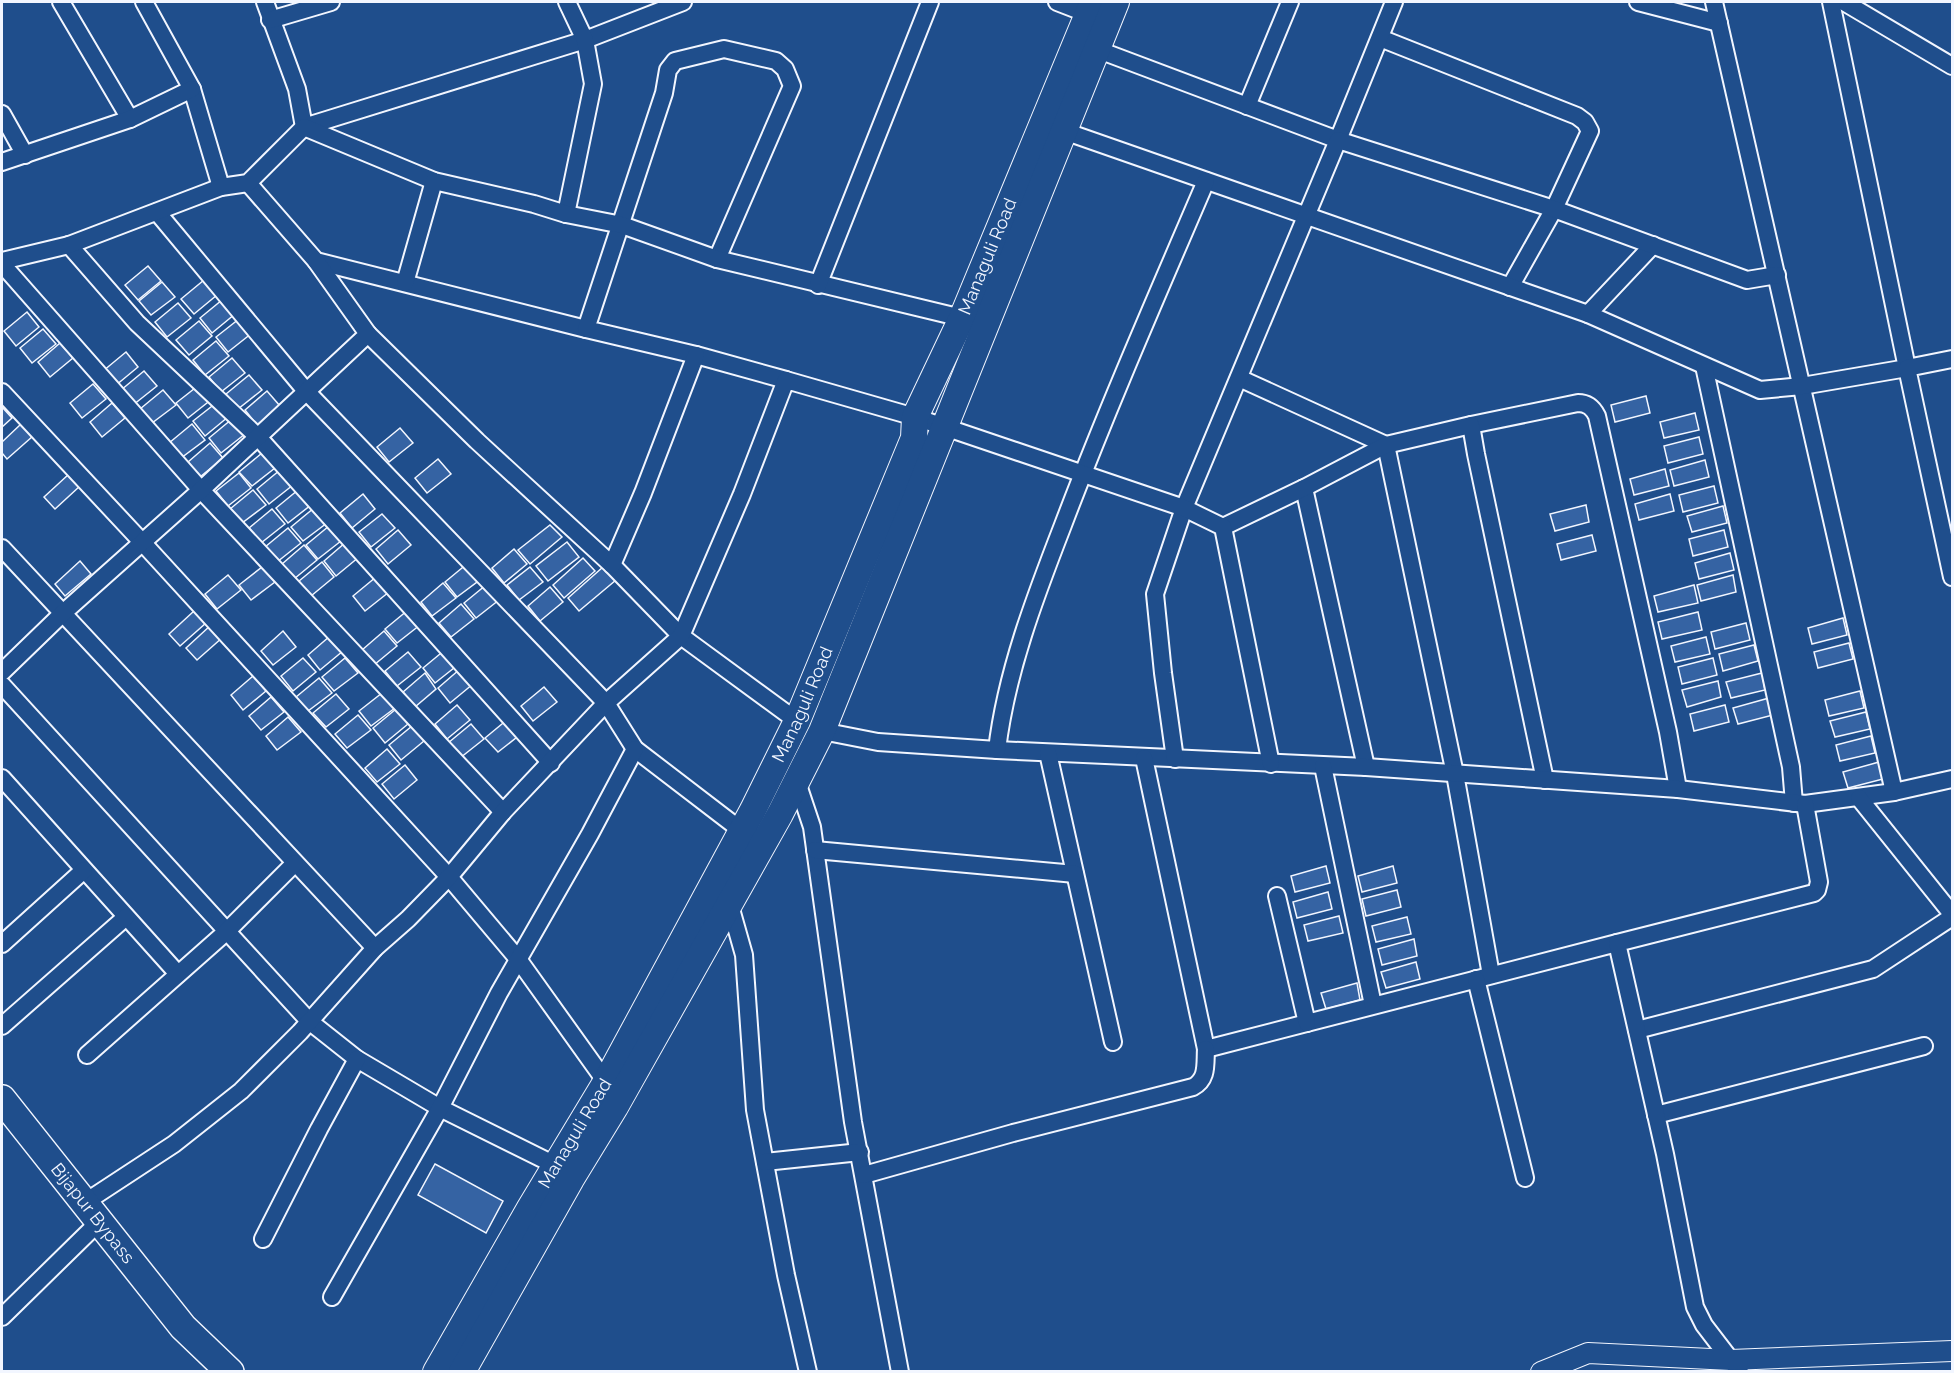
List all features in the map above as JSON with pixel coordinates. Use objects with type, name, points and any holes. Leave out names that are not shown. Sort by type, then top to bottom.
[{"type":"highway","name":"Bijapur Bypass","points":[[2,1099],[183,1327],[230,1371]]},
{"type":"highway","name":"Bijapur Bypass","points":[[183,1327],[206,1371]]},
{"type":"main road","name":"Managuli Road","points":[[436,1371],[565,1170],[615,1107],[797,782],[822,731],[1116,2]]},
{"type":"main road","name":"Managuli Road","points":[[462,1371],[565,1170],[606,1082],[742,831],[797,721],[914,438],[915,417],[962,318],[1090,8]]},
{"type":"street","points":[[61,2],[130,119]]},
{"type":"street","points":[[144,2],[192,89],[221,187]]},
{"type":"street","points":[[265,2],[297,89],[304,128]]},
{"type":"street","points":[[270,20],[331,2]]},
{"type":"street","points":[[566,214],[593,84],[585,40],[567,2]]},
{"type":"street","points":[[503,812],[201,490],[2,263],[69,246],[221,187],[248,183],[304,128],[585,40],[683,2]]},
{"type":"street","points":[[818,285],[930,2]]},
{"type":"street","points":[[1057,2],[1090,8]]},
{"type":"street","points":[[1174,759],[1155,594],[1184,508],[1394,2]]},
{"type":"street","points":[[1638,2],[1719,23]]},
{"type":"street","points":[[1714,2],[1894,792]]},
{"type":"street","points":[[1831,2],[1953,577]]},
{"type":"street","points":[[1844,2],[1953,66]]},
{"type":"street","points":[[1247,106],[1286,3]]},
{"type":"street","points":[[1380,38],[1577,116],[1585,122],[1590,131],[1554,209],[1510,287]]},
{"type":"street","points":[[586,329],[664,93],[668,70],[679,59],[724,49],[776,61],[785,69],[792,87],[717,259]]},
{"type":"street","points":[[1096,49],[1338,140],[1554,209],[1747,280],[1777,275]]},
{"type":"street","points":[[2,162],[130,119],[192,89]]},
{"type":"street","points":[[2,114],[24,155]]},
{"type":"street","points":[[304,128],[434,181],[534,204],[566,214],[622,225],[717,259],[962,318]]},
{"type":"street","points":[[1064,131],[1588,314],[1760,390],[1802,386],[1953,359]]},
{"type":"street","points":[[405,283],[434,181]]},
{"type":"street","points":[[997,750],[1001,713],[1036,595],[1082,474],[1206,181]]},
{"type":"street","points":[[248,183],[316,261],[368,334],[477,441],[612,565],[681,636],[797,721]]},
{"type":"street","points":[[157,212],[306,391],[606,703],[635,749],[742,831]]},
{"type":"street","points":[[1588,314],[1653,245]]},
{"type":"street","points":[[69,246],[137,322],[258,437],[551,763]]},
{"type":"street","points":[[316,261],[696,355],[915,417],[1184,508],[1223,527]]},
{"type":"street","points":[[2,672],[63,613],[201,490],[368,334]]},
{"type":"street","points":[[612,565],[643,493],[696,355]]},
{"type":"street","points":[[1206,1049],[1809,894],[1817,890],[1819,882],[1791,767],[1704,366]]},
{"type":"street","points":[[1239,378],[1386,445]]},
{"type":"street","points":[[2,1317],[92,1212],[241,1091],[375,948],[408,919],[449,877],[503,812],[606,703],[681,636],[742,494],[786,380]]},
{"type":"street","points":[[2,392],[449,877],[518,959],[606,1082]]},
{"type":"street","points":[[1223,527],[1386,445],[1584,403],[1593,409],[1597,416],[1665,720],[1678,789]]},
{"type":"street","points":[[1472,425],[1476,454],[1545,780]]},
{"type":"street","points":[[1386,445],[1455,774],[1484,977],[1525,1178]]},
{"type":"street","points":[[1304,488],[1366,767]]},
{"type":"street","points":[[1223,527],[1271,764]]},
{"type":"street","points":[[2,548],[375,948]]},
{"type":"street","points":[[2,685],[309,1021],[357,1059],[440,1108],[565,1170]]},
{"type":"street","points":[[822,731],[878,742],[1144,758],[1366,767],[1678,789],[1800,804],[1858,798],[1953,779]]},
{"type":"street","points":[[332,1297],[440,1108],[518,959],[590,834],[635,749]]},
{"type":"street","points":[[1048,753],[1113,1042]]},
{"type":"street","points":[[864,1175],[1013,1133],[1193,1087],[1205,1075],[1206,1049],[1144,758]]},
{"type":"street","points":[[1323,766],[1373,1005]]},
{"type":"street","points":[[2,778],[178,974]]},
{"type":"street","points":[[797,782],[812,827],[851,1111],[900,1371]]},
{"type":"street","points":[[1637,1030],[1873,969],[1953,916],[1858,798]]},
{"type":"street","points":[[815,850],[1075,874]]},
{"type":"street","points":[[87,1055],[226,932],[295,863]]},
{"type":"street","points":[[2,944],[84,870]]},
{"type":"street","points":[[1277,896],[1307,1023]]},
{"type":"street","points":[[729,902],[744,955],[755,1110],[786,1275],[808,1371]]},
{"type":"street","points":[[2,1026],[126,917]]},
{"type":"street","points":[[1617,943],[1656,1115],[1695,1307],[1704,1325],[1736,1366]]},
{"type":"street","points":[[1656,1115],[1923,1046]]},
{"type":"street","points":[[263,1239],[357,1059]]},
{"type":"street","points":[[765,1162],[860,1152]]},
{"type":"street","points":[[1541,1371],[1588,1353],[1736,1366],[1953,1351]]},
{"type":"building","points":[[148,266],[161,281],[138,300],[125,285]]},
{"type":"building","points":[[204,280],[217,295],[194,314],[181,299]]},
{"type":"building","points":[[162,282],[175,297],[151,315],[139,301]]},
{"type":"building","points":[[222,300],[235,314],[212,333],[200,318]]},
{"type":"building","points":[[178,303],[191,318],[167,337],[155,322]]},
{"type":"building","points":[[27,312],[39,327],[16,346],[4,331]]},
{"type":"building","points":[[239,319],[252,333],[228,352],[216,337]]},
{"type":"building","points":[[199,321],[212,336],[189,355],[176,340]]},
{"type":"building","points":[[43,329],[56,344],[32,363],[20,348]]},
{"type":"building","points":[[216,341],[229,356],[205,375],[193,360]]},
{"type":"building","points":[[60,343],[73,358],[50,377],[38,362]]},
{"type":"building","points":[[126,352],[138,367],[115,386],[103,371]]},
{"type":"building","points":[[232,358],[245,373],[221,392],[209,377]]},
{"type":"building","points":[[144,371],[157,386],[133,405],[121,390]]},
{"type":"building","points":[[249,375],[262,390],[238,409],[226,394]]},
{"type":"building","points":[[93,384],[106,399],[82,418],[70,403]]},
{"type":"building","points":[[199,385],[212,399],[188,418],[176,403]]},
{"type":"building","points":[[163,390],[176,405],[152,423],[140,409]]},
{"type":"building","points":[[267,391],[280,406],[257,425],[245,410]]},
{"type":"building","points":[[1646,396],[1650,413],[1615,422],[1611,405]]},
{"type":"building","points":[[112,403],[125,418],[102,437],[90,422]]},
{"type":"building","points":[[216,403],[228,417],[205,436],[193,421]]},
{"type":"building","points":[[2,407],[12,418],[2,427]]},
{"type":"building","points":[[1695,413],[1699,430],[1664,438],[1660,422]]},
{"type":"building","points":[[232,419],[245,434],[221,453],[209,438]]},
{"type":"building","points":[[21,424],[33,436],[7,459],[2,453],[2,442]]},
{"type":"building","points":[[192,424],[205,440],[181,458],[169,443]]},
{"type":"building","points":[[400,428],[413,443],[389,462],[377,447]]},
{"type":"building","points":[[1699,437],[1703,454],[1668,463],[1664,446]]},
{"type":"building","points":[[210,443],[223,458],[200,477],[188,462]]},
{"type":"building","points":[[262,453],[275,468],[252,486],[239,472]]},
{"type":"building","points":[[438,459],[451,474],[427,493],[415,478]]},
{"type":"building","points":[[1705,460],[1709,477],[1674,486],[1670,470]]},
{"type":"building","points":[[1665,469],[1669,486],[1634,495],[1630,479]]},
{"type":"building","points":[[280,470],[293,485],[269,504],[257,489]]},
{"type":"building","points":[[239,473],[251,488],[228,506],[216,491]]},
{"type":"building","points":[[69,474],[80,486],[55,509],[44,497]]},
{"type":"building","points":[[1714,486],[1718,503],[1683,512],[1679,495]]},
{"type":"building","points":[[253,490],[266,505],[242,523],[230,509]]},
{"type":"building","points":[[298,490],[311,505],[288,523],[276,508]]},
{"type":"building","points":[[363,494],[375,509],[352,528],[340,513]]},
{"type":"building","points":[[1670,494],[1674,511],[1639,520],[1635,504]]},
{"type":"building","points":[[1586,505],[1589,522],[1555,531],[1550,514]]},
{"type":"building","points":[[1723,506],[1727,523],[1692,532],[1687,516]]},
{"type":"building","points":[[314,508],[327,523],[303,541],[291,527]]},
{"type":"building","points":[[272,509],[285,524],[261,543],[249,528]]},
{"type":"building","points":[[382,514],[395,528],[371,547],[359,532]]},
{"type":"building","points":[[550,525],[562,537],[530,564],[518,550]]},
{"type":"building","points":[[329,526],[341,541],[318,559],[306,545]]},
{"type":"building","points":[[288,528],[301,543],[277,562],[265,547]]},
{"type":"building","points":[[398,530],[411,545],[388,564],[376,549]]},
{"type":"building","points":[[1724,530],[1728,547],[1693,556],[1689,539]]},
{"type":"building","points":[[1592,535],[1596,551],[1561,560],[1557,544]]},
{"type":"building","points":[[346,542],[359,557],[336,576],[324,561]]},
{"type":"building","points":[[567,542],[579,557],[548,581],[536,566]]},
{"type":"building","points":[[304,545],[317,560],[294,579],[282,564]]},
{"type":"building","points":[[514,549],[527,564],[504,583],[492,568]]},
{"type":"building","points":[[1730,553],[1734,570],[1699,579],[1695,563]]},
{"type":"building","points":[[583,558],[595,571],[564,598],[553,585]]},
{"type":"building","points":[[80,561],[91,574],[65,596],[55,584]]},
{"type":"building","points":[[322,562],[334,577],[311,596],[299,581]]},
{"type":"building","points":[[468,563],[481,579],[457,597],[445,582]]},
{"type":"building","points":[[262,567],[275,582],[251,600],[239,585]]},
{"type":"building","points":[[530,567],[543,582],[519,600],[507,585]]},
{"type":"building","points":[[603,567],[616,580],[579,611],[568,598]]},
{"type":"building","points":[[228,575],[241,590],[217,609],[205,594]]},
{"type":"building","points":[[1733,575],[1736,592],[1701,601],[1697,585]]},
{"type":"building","points":[[376,577],[389,592],[365,611],[353,596]]},
{"type":"building","points":[[443,583],[456,598],[432,616],[421,602]]},
{"type":"building","points":[[486,585],[499,600],[476,618],[464,603]]},
{"type":"building","points":[[1694,585],[1698,603],[1658,612],[1654,596]]},
{"type":"building","points":[[550,587],[563,602],[540,621],[528,606]]},
{"type":"building","points":[[461,604],[474,619],[451,637],[439,623]]},
{"type":"building","points":[[408,610],[420,625],[397,643],[385,629]]},
{"type":"building","points":[[194,611],[206,623],[180,646],[169,634]]},
{"type":"building","points":[[1698,612],[1702,630],[1662,639],[1658,622]]},
{"type":"building","points":[[1843,618],[1847,635],[1812,644],[1808,628]]},
{"type":"building","points":[[1746,623],[1750,640],[1715,649],[1711,632]]},
{"type":"building","points":[[211,625],[223,637],[197,660],[186,648]]},
{"type":"building","points":[[283,631],[296,647],[273,665],[261,651]]},
{"type":"building","points":[[384,631],[397,646],[374,665],[362,650]]},
{"type":"building","points":[[330,636],[343,651],[320,670],[308,655]]},
{"type":"building","points":[[1706,637],[1710,654],[1675,662],[1671,646]]},
{"type":"building","points":[[1849,643],[1853,659],[1818,668],[1814,652]]},
{"type":"building","points":[[1754,645],[1758,661],[1723,671],[1719,654]]},
{"type":"building","points":[[446,649],[459,664],[435,683],[423,668]]},
{"type":"building","points":[[408,652],[421,667],[397,686],[385,671]]},
{"type":"building","points":[[303,658],[316,672],[293,691],[281,676]]},
{"type":"building","points":[[345,658],[358,673],[334,691],[322,677]]},
{"type":"building","points":[[1713,658],[1717,675],[1682,684],[1678,667]]},
{"type":"building","points":[[460,669],[473,684],[450,703],[438,688]]},
{"type":"building","points":[[425,673],[436,689],[415,707],[403,692]]},
{"type":"building","points":[[1762,673],[1765,690],[1731,698],[1726,682]]},
{"type":"building","points":[[253,676],[266,691],[243,710],[231,695]]},
{"type":"building","points":[[319,678],[332,693],[308,711],[296,697]]},
{"type":"building","points":[[1718,681],[1721,697],[1687,707],[1682,690]]},
{"type":"building","points":[[544,687],[557,702],[533,721],[521,706]]},
{"type":"building","points":[[1860,691],[1864,708],[1829,716],[1825,700]]},
{"type":"building","points":[[382,693],[395,708],[371,726],[359,711]]},
{"type":"building","points":[[336,694],[349,709],[326,727],[313,713]]},
{"type":"building","points":[[271,697],[284,712],[261,730],[249,716]]},
{"type":"building","points":[[1769,698],[1773,715],[1738,724],[1733,708]]},
{"type":"building","points":[[457,705],[470,720],[447,739],[435,724]]},
{"type":"building","points":[[1725,705],[1729,722],[1694,731],[1690,714]]},
{"type":"building","points":[[396,709],[408,724],[385,743],[373,728]]},
{"type":"building","points":[[1866,712],[1870,729],[1835,737],[1830,721]]},
{"type":"building","points":[[358,715],[371,730],[347,748],[335,734]]},
{"type":"building","points":[[288,717],[301,732],[277,750],[266,736]]},
{"type":"building","points":[[508,719],[521,734],[498,752],[485,738]]},
{"type":"building","points":[[471,724],[484,739],[460,758],[448,743]]},
{"type":"building","points":[[412,726],[424,741],[401,760],[389,745]]},
{"type":"building","points":[[1871,736],[1875,753],[1840,761],[1836,745]]},
{"type":"building","points":[[387,749],[400,764],[377,782],[365,768]]},
{"type":"building","points":[[1879,762],[1883,779],[1848,788],[1843,772]]},
{"type":"building","points":[[405,765],[417,780],[394,799],[382,784]]},
{"type":"building","points":[[1326,866],[1330,883],[1295,892],[1291,876]]},
{"type":"building","points":[[1393,866],[1397,883],[1362,892],[1358,876]]},
{"type":"building","points":[[1397,890],[1401,907],[1366,916],[1362,899]]},
{"type":"building","points":[[1328,892],[1332,909],[1297,918],[1293,902]]},
{"type":"building","points":[[1339,916],[1343,933],[1308,941],[1304,925]]},
{"type":"building","points":[[1407,917],[1411,934],[1376,942],[1372,926]]},
{"type":"building","points":[[1414,939],[1417,956],[1382,965],[1378,949]]},
{"type":"building","points":[[1416,962],[1420,979],[1386,988],[1381,972]]},
{"type":"building","points":[[1357,983],[1360,1000],[1326,1009],[1321,993]]},
{"type":"building","points":[[435,1164],[503,1201],[486,1233],[418,1195]]}]
